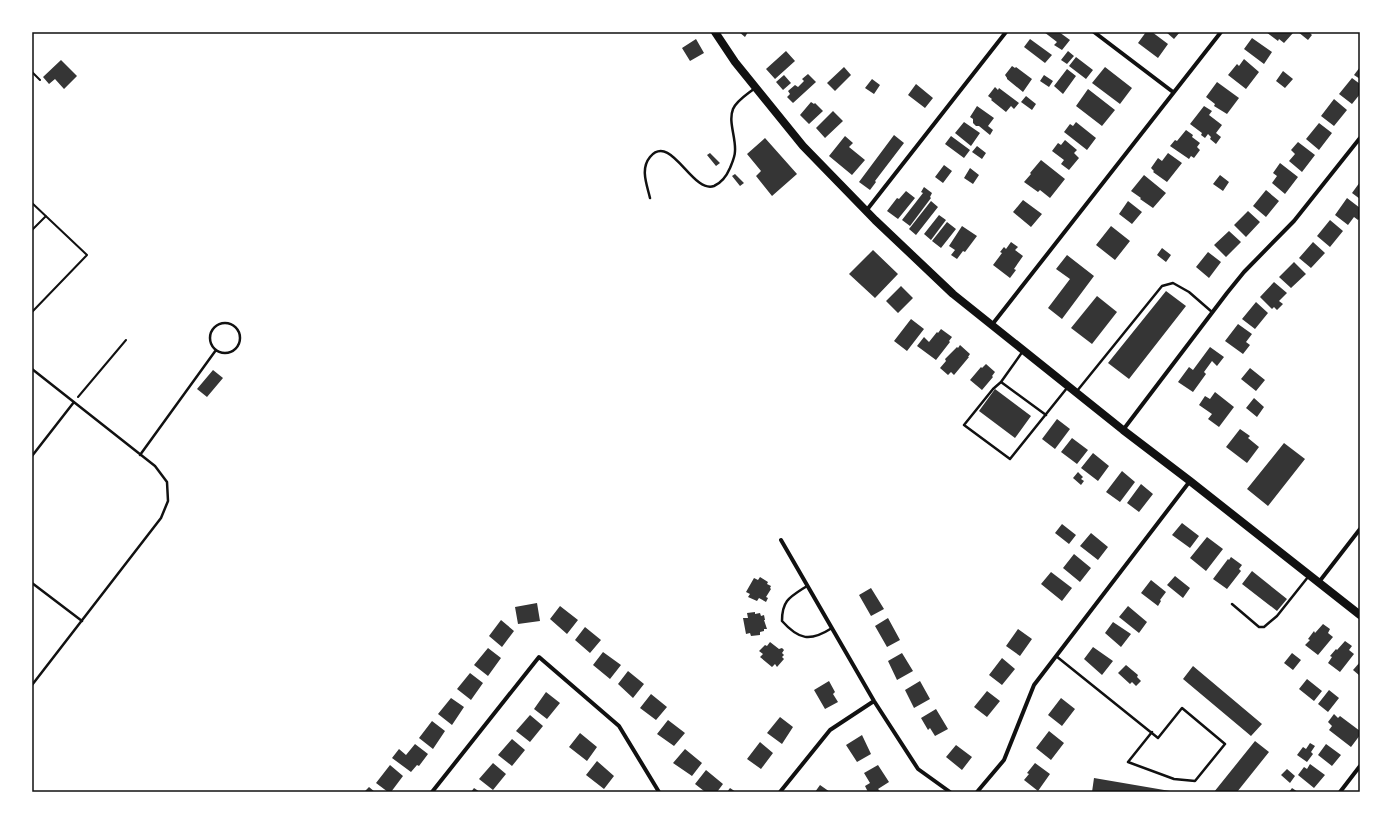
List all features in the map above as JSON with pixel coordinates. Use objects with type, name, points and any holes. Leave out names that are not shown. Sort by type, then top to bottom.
[{"type":"main road","points":[[715,32],[755,88],[803,146],[866,211],[953,294],[1068,387],[1360,615]]},
{"type":"street","points":[[866,211],[1006,32]]},
{"type":"street","points":[[1094,32],[1173,92]]},
{"type":"street","points":[[991,326],[1221,32]]},
{"type":"street","points":[[1123,430],[1244,272],[1294,221],[1360,138]]},
{"type":"street","points":[[977,792],[1004,760],[1034,685],[1190,481]]},
{"type":"street","points":[[1319,582],[1360,529]]},
{"type":"street","points":[[781,540],[874,701],[918,769],[950,792]]},
{"type":"street","points":[[432,792],[538,657],[619,726],[660,792]]},
{"type":"street","points":[[780,792],[830,730],[874,701]]},
{"type":"street","points":[[1340,792],[1360,766]]},
{"type":"lane","points":[[650,198],[645,179],[645,166],[650,157],[656,153],[664,152],[674,157],[703,186],[713,186],[723,179],[728,173],[735,151],[731,115],[733,108],[755,88]]},
{"type":"lane","points":[[1076,392],[1162,286],[1173,283],[1189,292],[1212,312]]},
{"type":"lane","points":[[218,325],[232,325],[238,332],[239,342],[237,346],[230,352],[225,353],[216,350],[211,342],[211,333],[218,325]]},
{"type":"lane","points":[[140,455],[216,350]]},
{"type":"lane","points":[[1023,351],[1002,382],[993,389],[964,425],[1010,459],[1068,387]]},
{"type":"lane","points":[[32,369],[155,466],[167,482],[168,501],[161,518],[32,686]]},
{"type":"lane","points":[[1002,382],[1046,415]]},
{"type":"lane","points":[[32,456],[74,402]]},
{"type":"lane","points":[[1232,604],[1259,626],[1264,627],[1277,616],[1310,575]]},
{"type":"lane","points":[[32,583],[82,620]]},
{"type":"lane","points":[[808,586],[791,596],[782,609],[782,621],[792,631],[806,637],[820,636],[832,628]]},
{"type":"lane","points":[[1056,656],[1152,732],[1158,738],[1182,708],[1225,744],[1195,781],[1174,779],[1128,762],[1152,732]]},
{"type":"path","points":[[32,72],[40,80]]},
{"type":"path","points":[[32,203],[87,255],[32,312]]},
{"type":"path","points":[[32,230],[46,216]]},
{"type":"path","points":[[74,402],[126,340]]},
{"type":"building","points":[[739,32],[748,32],[745,37]]},
{"type":"building","points":[[1044,32],[1059,32],[1070,40],[1062,50],[1054,45],[1057,42]]},
{"type":"building","points":[[1146,32],[1152,32],[1168,44],[1158,58],[1138,43]]},
{"type":"building","points":[[1166,32],[1180,32],[1174,39]]},
{"type":"building","points":[[1266,32],[1293,33],[1284,43],[1279,39],[1278,41]]},
{"type":"building","points":[[1298,32],[1309,32],[1312,35],[1308,40]]},
{"type":"building","points":[[1252,38],[1272,52],[1264,64],[1244,49]]},
{"type":"building","points":[[696,39],[704,53],[690,61],[682,48]]},
{"type":"building","points":[[1030,39],[1052,55],[1045,63],[1024,47]]},
{"type":"building","points":[[786,51],[795,61],[775,79],[766,69]]},
{"type":"building","points":[[1068,51],[1074,56],[1067,64],[1061,60]]},
{"type":"building","points":[[1076,57],[1093,70],[1086,79],[1069,66]]},
{"type":"building","points":[[1244,59],[1259,72],[1246,89],[1228,75],[1237,64],[1239,66]]},
{"type":"building","points":[[61,60],[77,76],[64,89],[55,79],[49,84],[43,77]]},
{"type":"building","points":[[1012,66],[1015,68],[1016,67],[1032,79],[1023,92],[1007,79],[1005,75]]},
{"type":"building","points":[[844,67],[851,75],[835,91],[827,83]]},
{"type":"building","points":[[1105,67],[1132,88],[1120,104],[1092,83]]},
{"type":"building","points":[[1360,67],[1360,79],[1354,75]]},
{"type":"building","points":[[1067,69],[1076,76],[1063,94],[1054,86]]},
{"type":"building","points":[[1283,71],[1293,79],[1285,88],[1276,81]]},
{"type":"building","points":[[808,74],[816,82],[793,103],[787,97],[790,94],[788,91],[795,85],[798,87],[804,81],[802,79]]},
{"type":"building","points":[[784,75],[791,83],[783,90],[776,82]]},
{"type":"building","points":[[1044,75],[1053,81],[1049,87],[1040,81]]},
{"type":"building","points":[[1352,78],[1360,84],[1360,94],[1352,104],[1339,94]]},
{"type":"building","points":[[872,79],[880,85],[874,94],[865,88]]},
{"type":"building","points":[[1217,82],[1239,98],[1227,114],[1214,106],[1215,104],[1206,97]]},
{"type":"building","points":[[916,84],[933,98],[925,108],[908,95]]},
{"type":"building","points":[[995,87],[998,90],[999,88],[1019,103],[1014,109],[1011,106],[1006,112],[991,100],[992,99],[988,96]]},
{"type":"building","points":[[1088,89],[1115,110],[1102,126],[1076,106]]},
{"type":"building","points":[[1026,96],[1036,104],[1032,110],[1021,102]]},
{"type":"building","points":[[1334,99],[1347,110],[1334,126],[1321,116]]},
{"type":"building","points":[[811,102],[814,104],[815,103],[823,111],[809,124],[800,115]]},
{"type":"building","points":[[977,106],[994,118],[988,126],[993,130],[990,135],[979,126],[976,126],[973,123],[973,119],[970,117]]},
{"type":"building","points":[[1204,106],[1212,111],[1209,115],[1222,125],[1216,133],[1221,137],[1216,144],[1210,139],[1211,137],[1208,134],[1205,138],[1201,135],[1202,133],[1190,124]]},
{"type":"building","points":[[833,111],[843,121],[825,138],[816,128]]},
{"type":"building","points":[[964,122],[980,133],[971,146],[955,133]]},
{"type":"building","points":[[1076,122],[1096,138],[1087,150],[1064,132],[1070,124],[1073,126]]},
{"type":"building","points":[[1319,123],[1332,133],[1319,150],[1306,139]]},
{"type":"building","points":[[1186,130],[1200,143],[1197,147],[1200,150],[1194,158],[1191,156],[1189,159],[1170,146],[1175,140],[1177,141]]},
{"type":"building","points":[[894,135],[904,143],[875,181],[876,182],[870,190],[859,182]]},
{"type":"building","points":[[845,136],[853,143],[849,147],[865,160],[852,175],[829,156]]},
{"type":"building","points":[[951,136],[970,150],[964,158],[945,144]]},
{"type":"building","points":[[765,138],[797,174],[772,196],[756,176],[761,171],[747,154]]},
{"type":"building","points":[[1065,140],[1077,150],[1074,153],[1079,158],[1069,170],[1061,164],[1064,160],[1052,151],[1058,143],[1061,145]]},
{"type":"building","points":[[1298,142],[1315,155],[1302,172],[1289,161],[1295,154],[1291,150]]},
{"type":"building","points":[[977,146],[986,153],[982,159],[972,152]]},
{"type":"building","points":[[710,153],[720,163],[716,166],[707,155]]},
{"type":"building","points":[[1168,153],[1182,163],[1167,182],[1153,172],[1154,171],[1151,168],[1158,158],[1162,161]]},
{"type":"building","points":[[1041,160],[1065,179],[1050,198],[1040,190],[1038,192],[1024,182]]},
{"type":"building","points":[[1280,163],[1298,177],[1285,194],[1272,183],[1277,176],[1273,173]]},
{"type":"building","points":[[944,165],[952,171],[943,183],[935,177]]},
{"type":"building","points":[[970,168],[979,175],[973,184],[964,178]]},
{"type":"building","points":[[735,174],[744,183],[740,186],[732,176]]},
{"type":"building","points":[[1144,175],[1166,193],[1153,208],[1131,191]]},
{"type":"building","points":[[1220,175],[1229,182],[1223,191],[1213,184]]},
{"type":"building","points":[[1360,182],[1360,199],[1352,193]]},
{"type":"building","points":[[924,187],[932,193],[931,198],[910,226],[902,220],[923,193],[921,192]]},
{"type":"building","points":[[1266,190],[1279,201],[1266,217],[1253,206]]},
{"type":"building","points":[[906,191],[915,198],[898,219],[887,211],[897,198],[899,199]]},
{"type":"building","points":[[1347,198],[1360,208],[1360,218],[1358,220],[1354,217],[1348,225],[1335,215]]},
{"type":"building","points":[[1023,200],[1042,214],[1031,227],[1013,212]]},
{"type":"building","points":[[931,201],[938,207],[916,235],[909,229]]},
{"type":"building","points":[[1128,201],[1142,212],[1132,224],[1119,214]]},
{"type":"building","points":[[1248,211],[1260,222],[1246,237],[1234,225]]},
{"type":"building","points":[[939,215],[946,220],[931,240],[924,234]]},
{"type":"building","points":[[1330,220],[1343,231],[1330,247],[1317,236]]},
{"type":"building","points":[[947,222],[956,229],[941,248],[932,241]]},
{"type":"building","points":[[962,226],[977,236],[965,252],[963,251],[957,259],[951,255],[955,250],[949,246]]},
{"type":"building","points":[[1111,226],[1130,241],[1115,260],[1096,245]]},
{"type":"building","points":[[1229,231],[1241,242],[1226,257],[1214,245]]},
{"type":"building","points":[[1011,242],[1018,247],[1015,250],[1023,256],[1010,278],[993,265],[1002,253],[1000,252],[1004,247],[1006,249]]},
{"type":"building","points":[[1313,242],[1325,253],[1311,268],[1299,258]]},
{"type":"building","points":[[1162,248],[1171,255],[1166,262],[1157,255]]},
{"type":"building","points":[[873,250],[898,274],[875,298],[849,274]]},
{"type":"building","points":[[1208,252],[1221,262],[1209,278],[1196,267]]},
{"type":"building","points":[[1067,255],[1094,276],[1062,319],[1048,308],[1070,279],[1056,269]]},
{"type":"building","points":[[1294,262],[1306,274],[1291,288],[1279,277]]},
{"type":"building","points":[[1274,282],[1287,293],[1279,301],[1283,304],[1277,310],[1274,307],[1272,309],[1260,297]]},
{"type":"building","points":[[901,286],[913,298],[898,313],[886,301]]},
{"type":"building","points":[[1166,291],[1186,306],[1129,379],[1108,363]]},
{"type":"building","points":[[1097,296],[1117,312],[1092,344],[1071,328]]},
{"type":"building","points":[[1256,302],[1268,313],[1255,329],[1242,319]]},
{"type":"building","points":[[911,319],[924,329],[907,351],[894,341]]},
{"type":"building","points":[[1238,324],[1252,334],[1246,342],[1250,345],[1243,354],[1225,341]]},
{"type":"building","points":[[941,329],[952,337],[949,341],[950,342],[936,360],[917,346],[924,337],[929,342]]},
{"type":"building","points":[[960,345],[970,354],[969,357],[954,375],[951,372],[948,375],[940,368],[946,361],[945,359]]},
{"type":"building","points":[[1210,347],[1224,357],[1217,366],[1212,361],[1204,372],[1206,374],[1193,392],[1178,382],[1189,367],[1193,370]]},
{"type":"building","points":[[986,364],[995,372],[992,376],[993,377],[982,390],[970,380],[981,367],[982,368]]},
{"type":"building","points":[[1250,368],[1265,380],[1256,391],[1241,379]]},
{"type":"building","points":[[213,370],[223,378],[207,397],[197,389]]},
{"type":"building","points":[[995,389],[1031,416],[1015,438],[979,411]]},
{"type":"building","points":[[1215,392],[1234,407],[1219,427],[1208,419],[1212,414],[1199,405],[1205,396],[1210,399]]},
{"type":"building","points":[[1254,398],[1264,407],[1257,417],[1246,408]]},
{"type":"building","points":[[1057,419],[1070,429],[1055,449],[1042,439]]},
{"type":"building","points":[[1240,429],[1250,436],[1248,438],[1259,447],[1247,463],[1226,447]]},
{"type":"building","points":[[1072,438],[1088,450],[1077,464],[1061,452]]},
{"type":"building","points":[[1284,443],[1305,459],[1268,506],[1247,489]]},
{"type":"building","points":[[1093,453],[1109,466],[1098,481],[1081,468]]},
{"type":"building","points":[[1122,471],[1135,482],[1120,502],[1106,492]]},
{"type":"building","points":[[1078,472],[1083,477],[1081,479],[1084,481],[1081,485],[1073,478]]},
{"type":"building","points":[[1141,484],[1153,494],[1139,512],[1127,503]]},
{"type":"building","points":[[1182,523],[1199,536],[1190,548],[1172,535]]},
{"type":"building","points":[[1062,524],[1076,535],[1069,544],[1055,533]]},
{"type":"building","points":[[1091,533],[1108,547],[1098,560],[1080,546]]},
{"type":"building","points":[[1207,537],[1223,549],[1206,571],[1190,558]]},
{"type":"building","points":[[1074,554],[1091,568],[1080,582],[1063,568]]},
{"type":"building","points":[[1231,557],[1242,565],[1239,569],[1241,571],[1227,589],[1213,579]]},
{"type":"building","points":[[1252,571],[1287,599],[1277,611],[1242,584]]},
{"type":"building","points":[[1051,572],[1072,588],[1062,601],[1041,584]]},
{"type":"building","points":[[1175,576],[1190,588],[1183,598],[1167,585]]},
{"type":"building","points":[[760,577],[771,586],[771,589],[766,597],[768,598],[766,602],[759,598],[757,601],[748,597],[750,594],[746,592],[754,578],[758,580]]},
{"type":"building","points":[[1151,580],[1166,592],[1160,600],[1161,601],[1158,606],[1141,593]]},
{"type":"building","points":[[871,588],[884,609],[871,616],[859,595]]},
{"type":"building","points":[[537,603],[540,621],[518,624],[515,607]]},
{"type":"building","points":[[560,606],[578,620],[567,634],[550,619]]},
{"type":"building","points":[[1128,606],[1147,622],[1139,633],[1119,617]]},
{"type":"building","points":[[755,612],[755,614],[760,613],[761,616],[764,615],[767,629],[760,632],[760,635],[751,636],[750,633],[746,634],[743,618],[748,618],[747,613]]},
{"type":"building","points":[[888,618],[900,640],[887,647],[875,626]]},
{"type":"building","points":[[501,620],[514,631],[502,647],[489,636]]},
{"type":"building","points":[[1113,622],[1131,634],[1121,647],[1105,633]]},
{"type":"building","points":[[1323,624],[1330,629],[1328,633],[1333,637],[1318,655],[1305,645],[1310,640],[1308,639],[1314,631],[1315,633]]},
{"type":"building","points":[[585,627],[601,640],[590,653],[575,640]]},
{"type":"building","points":[[1018,629],[1032,639],[1020,656],[1006,646]]},
{"type":"building","points":[[1345,641],[1352,646],[1349,650],[1354,654],[1340,672],[1328,663],[1332,657],[1330,656]]},
{"type":"building","points":[[770,642],[779,649],[782,648],[784,650],[782,653],[784,655],[782,657],[784,659],[777,667],[775,664],[772,667],[760,657],[763,654],[759,651]]},
{"type":"building","points":[[1093,647],[1113,661],[1102,675],[1084,659]]},
{"type":"building","points":[[488,648],[501,658],[488,676],[474,665]]},
{"type":"building","points":[[603,652],[621,665],[610,679],[593,665]]},
{"type":"building","points":[[902,653],[913,671],[897,680],[888,661]]},
{"type":"building","points":[[1292,653],[1301,660],[1293,670],[1284,663]]},
{"type":"building","points":[[1002,658],[1015,669],[1002,685],[989,675]]},
{"type":"building","points":[[1360,662],[1360,676],[1353,670]]},
{"type":"building","points":[[1126,665],[1138,675],[1137,677],[1141,681],[1136,686],[1132,682],[1130,684],[1118,673]]},
{"type":"building","points":[[1193,666],[1262,724],[1251,736],[1183,679]]},
{"type":"building","points":[[628,671],[644,684],[633,698],[618,684]]},
{"type":"building","points":[[470,673],[483,683],[471,700],[457,689]]},
{"type":"building","points":[[1307,679],[1322,691],[1314,701],[1299,689]]},
{"type":"building","points":[[829,681],[835,692],[833,694],[838,702],[825,709],[814,690]]},
{"type":"building","points":[[920,681],[930,699],[914,708],[905,690]]},
{"type":"building","points":[[1329,690],[1339,698],[1328,712],[1318,704]]},
{"type":"building","points":[[987,691],[1000,701],[987,717],[974,707]]},
{"type":"building","points":[[546,692],[560,703],[547,719],[534,709]]},
{"type":"building","points":[[651,694],[667,707],[656,720],[640,708]]},
{"type":"building","points":[[451,698],[464,707],[452,725],[438,714]]},
{"type":"building","points":[[1061,698],[1075,709],[1062,726],[1048,715]]},
{"type":"building","points":[[936,709],[948,729],[935,736],[930,728],[928,730],[921,718]]},
{"type":"building","points":[[1334,714],[1338,718],[1340,716],[1360,731],[1360,735],[1351,747],[1329,730],[1332,726],[1328,722]]},
{"type":"building","points":[[530,715],[543,726],[530,742],[516,731]]},
{"type":"building","points":[[780,717],[793,727],[782,744],[767,733]]},
{"type":"building","points":[[668,720],[685,733],[674,746],[657,734]]},
{"type":"building","points":[[432,721],[445,731],[433,749],[419,738]]},
{"type":"building","points":[[1049,731],[1064,743],[1051,760],[1036,748]]},
{"type":"building","points":[[580,733],[597,747],[587,761],[569,747]]},
{"type":"building","points":[[862,735],[871,754],[857,762],[846,745]]},
{"type":"building","points":[[512,739],[525,750],[512,766],[498,755]]},
{"type":"building","points":[[1255,741],[1269,752],[1237,792],[1214,792]]},
{"type":"building","points":[[760,742],[773,753],[761,769],[747,759]]},
{"type":"building","points":[[1310,743],[1315,746],[1311,752],[1313,754],[1307,762],[1297,755],[1303,747],[1306,749]]},
{"type":"building","points":[[415,744],[428,754],[419,766],[417,765],[411,772],[392,758],[399,749],[406,755]]},
{"type":"building","points":[[1326,744],[1341,755],[1332,766],[1318,755]]},
{"type":"building","points":[[956,745],[972,757],[962,770],[946,757]]},
{"type":"building","points":[[685,749],[702,763],[692,776],[673,763]]},
{"type":"building","points":[[597,761],[614,776],[604,789],[586,775]]},
{"type":"building","points":[[493,763],[506,774],[493,790],[479,779]]},
{"type":"building","points":[[1035,763],[1050,774],[1038,791],[1024,780],[1029,774],[1027,773]]},
{"type":"building","points":[[1310,764],[1325,775],[1314,788],[1298,775],[1304,767],[1307,769]]},
{"type":"building","points":[[390,765],[403,776],[391,792],[388,792],[376,783]]},
{"type":"building","points":[[878,765],[889,782],[878,789],[880,791],[878,792],[868,792],[865,786],[870,783],[864,773]]},
{"type":"building","points":[[1287,769],[1295,776],[1290,783],[1281,775]]},
{"type":"building","points":[[706,770],[723,784],[717,792],[704,791],[695,784]]},
{"type":"building","points":[[1094,778],[1170,791],[1170,792],[1092,792]]},
{"type":"building","points":[[820,785],[830,792],[815,792]]},
{"type":"building","points":[[369,787],[375,792],[364,792]]},
{"type":"building","points":[[474,788],[480,792],[471,792]]},
{"type":"building","points":[[730,788],[736,792],[727,792]]},
{"type":"building","points":[[1292,788],[1298,792],[1289,792]]}]
